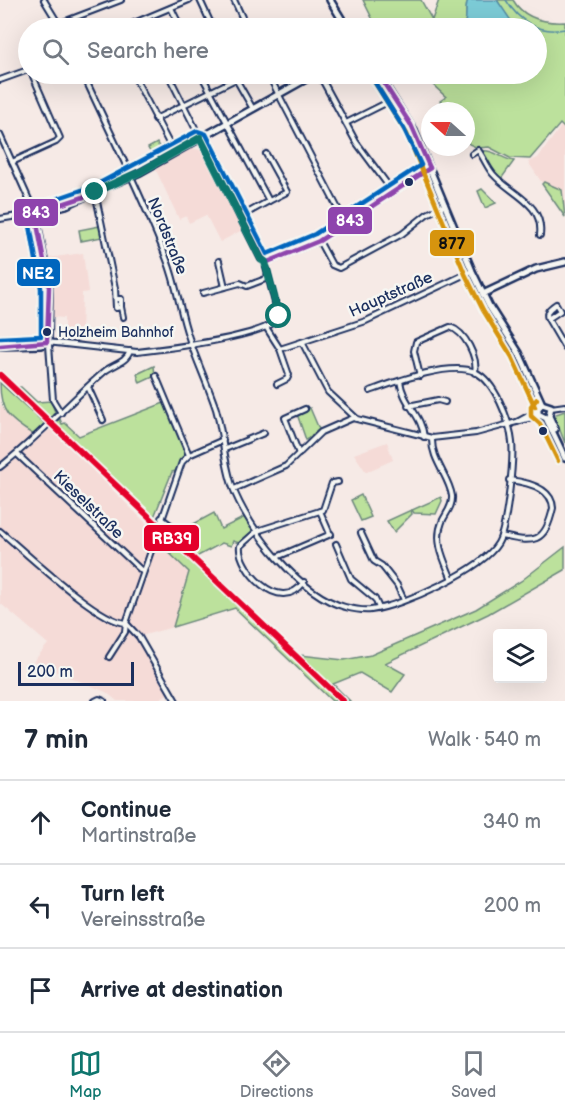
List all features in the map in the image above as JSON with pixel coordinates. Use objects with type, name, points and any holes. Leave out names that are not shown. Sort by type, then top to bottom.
[{"type":"main road","points":[[330,0],[341,18]]},
{"type":"main road","points":[[0,346],[46,342],[49,287],[35,213],[66,206],[129,176],[299,84]]},
{"type":"main road","points":[[385,84],[414,131],[472,271],[483,294],[519,353],[542,404],[543,415],[565,457]]},
{"type":"main road","points":[[483,294],[536,269],[565,262]]},
{"type":"main road","points":[[542,404],[548,404],[551,408],[543,415]]},
{"type":"street","points":[[44,0],[54,18]]},
{"type":"street","points":[[74,18],[121,0]]},
{"type":"street","points":[[148,18],[189,0]]},
{"type":"street","points":[[200,0],[208,18]]},
{"type":"street","points":[[234,0],[242,18]]},
{"type":"street","points":[[171,8],[176,18]]},
{"type":"street","points":[[0,80],[18,74]]},
{"type":"street","points":[[12,162],[60,138],[36,84]]},
{"type":"street","name":"Nordstraße","points":[[88,84],[167,260],[191,345],[215,406],[234,489],[257,531],[277,557],[304,582],[340,606],[364,610],[404,600],[451,577],[483,559],[501,536]]},
{"type":"street","points":[[138,84],[174,153]]},
{"type":"street","points":[[46,342],[130,351],[191,345],[266,327],[276,322],[279,317],[265,262],[172,84]]},
{"type":"street","points":[[205,84],[269,201]]},
{"type":"street","points":[[155,119],[225,84]]},
{"type":"street","points":[[238,84],[253,109]]},
{"type":"street","points":[[272,84],[346,224]]},
{"type":"street","points":[[323,84],[359,147],[393,192]]},
{"type":"street","points":[[346,123],[394,98]]},
{"type":"street","points":[[0,135],[35,213],[0,219]]},
{"type":"street","points":[[475,152],[478,150],[493,174],[530,204],[541,227],[540,235]]},
{"type":"street","points":[[240,217],[287,192],[266,154]]},
{"type":"street","points":[[265,262],[319,241],[430,168]]},
{"type":"street","points":[[95,192],[116,308],[121,308],[123,317]]},
{"type":"street","points":[[319,241],[332,265],[341,267],[402,234],[427,214],[445,204]]},
{"type":"street","points":[[219,261],[225,287]]},
{"type":"street","name":"Hauptstraße","points":[[280,349],[369,320],[472,271]]},
{"type":"street","points":[[204,293],[240,283],[247,286],[268,278]]},
{"type":"street","points":[[548,319],[565,348]]},
{"type":"street","points":[[266,327],[280,349],[289,375],[287,379],[277,384]]},
{"type":"street","points":[[420,376],[414,351],[416,342],[450,327],[455,328],[472,350],[475,373]]},
{"type":"street","points":[[46,342],[51,349],[54,404],[61,413]]},
{"type":"street","points":[[302,342],[330,395],[344,404],[356,418],[432,438],[465,435],[543,415]]},
{"type":"street","points":[[0,467],[17,454],[106,370],[127,359],[130,351]]},
{"type":"street","points":[[370,391],[400,381],[452,370],[475,373],[490,387],[508,424],[512,446],[501,536],[527,542],[538,539],[546,529],[554,508],[548,494],[528,483],[509,480]]},
{"type":"street","points":[[156,376],[189,454]]},
{"type":"street","points":[[400,381],[408,406],[422,421],[424,437]]},
{"type":"street","points":[[88,387],[103,420]]},
{"type":"street","points":[[408,406],[438,400],[445,402]]},
{"type":"street","points":[[551,408],[565,406]]},
{"type":"street","points":[[299,454],[285,418],[305,409]]},
{"type":"street","points":[[234,489],[286,466],[323,430],[356,418]]},
{"type":"street","points":[[225,449],[264,433]]},
{"type":"street","points":[[432,438],[432,450],[452,498],[439,534],[442,556],[451,577]]},
{"type":"street","points":[[109,657],[125,632],[158,526],[180,466],[189,454],[223,440]]},
{"type":"street","name":"Kieselstraße","points":[[17,454],[143,572]]},
{"type":"street","points":[[304,582],[296,593],[284,596],[268,590],[242,559],[239,550],[241,543],[257,531],[320,511],[326,506],[331,485],[338,482]]},
{"type":"street","points":[[277,557],[331,534],[320,511]]},
{"type":"street","points":[[161,518],[179,531]]},
{"type":"street","points":[[0,531],[80,599],[118,621],[126,623],[139,637],[176,701]]},
{"type":"street","points":[[361,533],[374,561],[382,566],[397,585],[404,600]]},
{"type":"street","points":[[336,544],[351,579],[376,600],[379,608]]},
{"type":"street","points":[[94,701],[99,699],[104,701]]},
{"type":"shaded area","points":[[562,125],[565,126],[565,217],[528,162],[538,158]]},
{"type":"shaded area","points":[[192,148],[200,150],[242,230],[220,242],[206,215],[189,223],[186,216],[179,219],[155,168]]},
{"type":"shaded area","points":[[83,253],[88,292],[82,293],[81,341],[64,341],[64,318],[53,317],[53,287],[48,258]]},
{"type":"shaded area","points":[[0,373],[346,701],[338,701],[71,449],[153,530],[151,536],[189,572],[173,627],[137,637],[169,693],[156,701],[117,701],[106,692],[33,662],[48,644],[0,603],[0,471],[50,429],[0,382]]},
{"type":"shaded area","points":[[0,404],[17,425],[34,435],[0,463]]},
{"type":"shaded area","points":[[387,442],[393,460],[366,472],[354,454]]},
{"type":"green space","points":[[363,0],[421,0],[431,18],[372,18]]},
{"type":"green space","points":[[439,0],[468,0],[466,18],[433,18]]},
{"type":"green space","points":[[497,0],[513,0],[523,12],[536,18],[508,18]]},
{"type":"green space","points":[[547,21],[565,22],[565,129],[560,124],[530,159],[510,158],[489,147],[475,147],[475,102],[440,101],[446,97],[432,84],[547,84]]},
{"type":"green space","points":[[157,143],[159,147],[165,144],[168,151],[154,159],[148,148]]},
{"type":"green space","points":[[481,151],[490,151],[514,161],[501,179],[494,173]]},
{"type":"green space","points":[[544,182],[562,190],[565,217],[542,184]]},
{"type":"green space","points":[[482,189],[496,203],[485,208],[478,191]]},
{"type":"green space","points":[[100,226],[102,237],[81,241],[79,230]]},
{"type":"green space","points":[[154,366],[155,376],[140,383],[137,374]]},
{"type":"green space","points":[[0,383],[45,424],[34,435],[12,420],[4,408]]},
{"type":"green space","points":[[14,387],[21,387],[37,402],[51,401],[55,412],[49,420]]},
{"type":"green space","points":[[164,403],[187,452],[176,471],[172,472],[154,517],[54,425],[60,419],[62,424],[65,423],[79,436]]},
{"type":"green space","points":[[310,408],[319,429],[306,440],[297,414]]},
{"type":"green space","points":[[565,411],[565,443],[555,418],[556,414]]},
{"type":"green space","points":[[361,495],[371,517],[361,521],[351,500]]},
{"type":"green space","points":[[441,497],[442,501],[436,514],[414,513],[412,510]]},
{"type":"green space","points":[[411,510],[412,514],[394,532],[387,521]]},
{"type":"green space","points":[[214,513],[221,529],[245,517],[253,531],[239,543],[233,541],[231,546],[222,543],[196,557],[300,655],[344,660],[371,655],[476,609],[521,581],[565,547],[565,570],[488,614],[385,663],[405,674],[392,692],[360,673],[333,684],[350,701],[346,701],[160,526],[176,538],[173,535]]},
{"type":"green space","points":[[159,532],[338,701],[332,701],[235,608],[173,627],[189,572],[156,540]]},
{"type":"water","points":[[468,0],[497,0],[509,18],[466,18]]},
{"type":"waterway","points":[[506,0],[521,18]]},
{"type":"waterway","points":[[547,30],[565,29]]},
{"type":"transit line","name":"877","points":[[376,84],[407,134],[465,274],[483,310],[512,357],[535,407]]},
{"type":"transit line","name":"NE2","points":[[0,338],[41,336],[41,288],[28,214],[30,208],[96,185],[197,131],[206,134],[267,254],[315,234],[421,165],[404,129],[376,84]]},
{"type":"transit line","name":"843","points":[[384,84],[411,125],[430,168]]},
{"type":"transit line","name":"843","points":[[200,138],[265,263]]},
{"type":"transit line","name":"843","points":[[35,213],[99,192],[200,138]]},
{"type":"transit line","name":"843","points":[[265,263],[319,241],[430,168]]},
{"type":"transit line","name":"843","points":[[35,213],[49,287],[47,342]]},
{"type":"transit line","name":"843","points":[[0,346],[47,342]]},
{"type":"transit line","name":"RB39","points":[[0,375],[343,701]]},
{"type":"transit line","name":"877","points":[[537,399],[531,406],[531,416],[540,424],[558,461]]},
{"type":"place","name":"Holzheim Bahnhof","points":[[47,332]]},
{"type":"route","points":[[95,192],[140,172],[200,138],[202,147],[262,261],[265,262],[279,316]]}]
